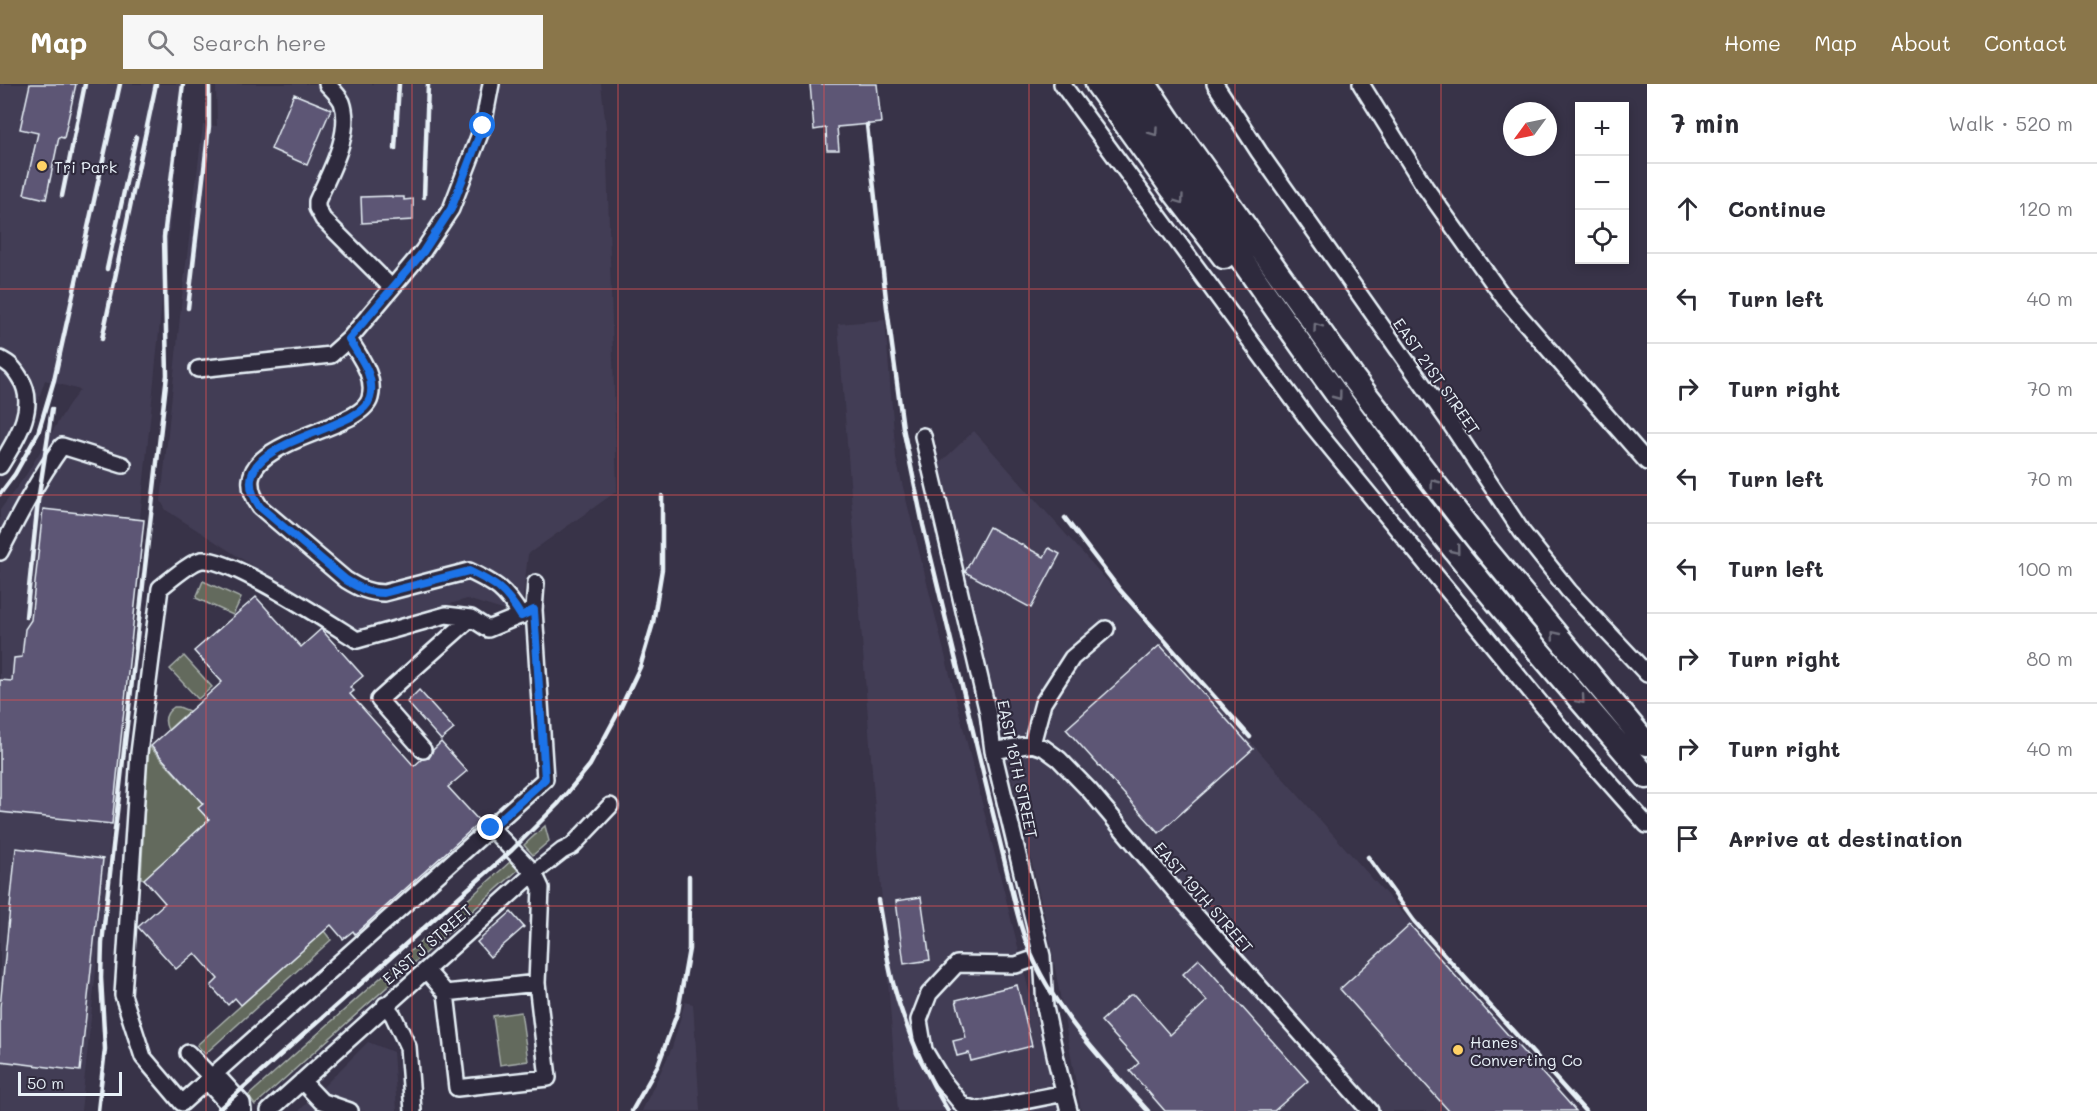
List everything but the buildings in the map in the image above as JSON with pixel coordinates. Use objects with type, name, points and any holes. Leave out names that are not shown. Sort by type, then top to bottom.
[{"type":"highway","points":[[1097,84],[1199,226],[1311,360]]},
{"type":"highway","points":[[1121,84],[1311,360],[1407,490],[1647,777]]},
{"type":"highway","points":[[1145,84],[1354,379],[1478,540],[1647,744]]},
{"type":"street","points":[[327,84],[342,102],[345,123],[336,159],[317,201],[317,208],[323,219],[392,288]]},
{"type":"street","points":[[198,369],[331,355],[349,339],[423,252],[451,209],[483,126],[490,84]]},
{"type":"street","points":[[1062,84],[1312,424],[1560,727],[1647,825]]},
{"type":"street","name":"EAST 21ST STREET","points":[[1215,84],[1259,152],[1450,423],[1521,532],[1569,591],[1647,674]]},
{"type":"street","points":[[1361,84],[1425,187],[1504,298],[1647,462]]},
{"type":"street","points":[[349,339],[366,367],[370,380],[370,400],[365,407],[350,418],[294,440],[263,459],[253,474],[255,501],[346,580],[360,589],[372,593],[384,593],[469,571],[495,584],[528,613]]},
{"type":"street","points":[[0,359],[11,364],[24,384],[28,402],[25,420],[0,466]]},
{"type":"street","name":"EAST 18TH STREET","points":[[923,436],[988,713],[993,751],[1042,956],[1045,1006],[1069,1111]]},
{"type":"street","points":[[0,552],[21,511],[62,446],[123,465]]},
{"type":"street","points":[[528,613],[488,629],[471,618],[446,615],[357,640],[253,577],[213,560],[199,560],[160,588],[139,753],[123,995],[143,1057],[183,1103],[545,779],[528,613],[536,583]]},
{"type":"street","points":[[423,750],[380,700],[471,618]]},
{"type":"street","points":[[993,751],[1032,744],[1043,703],[1072,658],[1106,629]]},
{"type":"street","name":"EAST 19TH STREET","points":[[1032,744],[1044,748],[1059,759],[1090,791],[1190,909],[1370,1111]]},
{"type":"street","name":"EAST J STREET","points":[[269,1111],[534,873],[572,846],[609,806]]},
{"type":"street","points":[[426,970],[446,993],[457,1088],[548,1078],[537,982],[541,888],[534,873],[491,828]]},
{"type":"street","points":[[1042,956],[1016,964],[957,964],[929,994],[919,1020],[924,1050],[942,1080],[963,1106],[978,1110],[1065,1093]]},
{"type":"street","points":[[446,993],[537,982]]},
{"type":"street","points":[[385,1005],[393,1015],[408,1047],[413,1111]]},
{"type":"street","points":[[188,1053],[212,1078],[222,1081],[242,1103],[243,1111]]},
{"type":"street","points":[[212,1078],[213,1088],[234,1111]]},
{"type":"street","points":[[302,1081],[317,1106],[350,1111]]},
{"type":"shaded area","points":[[0,84],[184,84],[140,519],[144,520],[81,1111],[0,1111],[0,510],[26,475],[80,390],[45,380],[27,434],[0,479]]},
{"type":"shaded area","points":[[216,84],[601,84],[606,128],[617,491],[528,554],[523,598],[506,611],[467,599],[355,632],[166,510],[161,501],[203,125],[217,126]]},
{"type":"shaded area","points":[[885,320],[896,459],[1059,1111],[898,1111],[838,324]]},
{"type":"shaded area","points":[[974,431],[1579,1111],[1081,1111],[1049,935],[963,572],[940,463]]},
{"type":"shaded area","points":[[685,1002],[693,1004],[700,1111],[642,1111],[672,1048]]},
{"type":"shaded area","points":[[368,1042],[393,1052],[397,1111],[299,1111]]},
{"type":"green space","points":[[203,581],[241,598],[233,615],[196,598]]},
{"type":"green space","points":[[184,656],[212,687],[198,699],[170,669]]},
{"type":"green space","points":[[174,707],[189,711],[168,730],[166,717]]},
{"type":"green space","points":[[148,745],[203,804],[199,809],[209,820],[144,879],[141,878]]},
{"type":"green space","points":[[545,826],[549,841],[533,855],[524,845]]},
{"type":"green space","points":[[511,861],[518,870],[255,1105],[248,1096]]},
{"type":"green space","points":[[324,931],[331,940],[205,1054],[197,1045]]},
{"type":"green space","points":[[521,1012],[528,1061],[500,1065],[493,1016]]},
{"type":"railway","points":[[62,196],[85,84]]},
{"type":"railway","points":[[0,494],[15,474],[38,433],[54,380],[120,84]]},
{"type":"railway","points":[[102,339],[156,84]]},
{"type":"railway","points":[[98,1111],[105,1049],[101,978],[102,943],[167,375],[164,237],[183,84]]},
{"type":"railway","points":[[188,308],[209,126],[209,84]]},
{"type":"railway","points":[[395,149],[399,84]]},
{"type":"railway","points":[[424,197],[428,84]]},
{"type":"railway","points":[[867,125],[903,428],[923,525],[1019,920],[1038,968],[1064,1012],[1148,1111]]},
{"type":"railway","points":[[107,269],[136,137]]},
{"type":"railway","points":[[26,617],[38,501],[52,409]]},
{"type":"railway","points":[[217,1111],[512,850],[558,804],[590,765],[640,667],[653,623],[662,569],[662,496]]},
{"type":"railway","points":[[1065,518],[1120,590],[1250,737]]},
{"type":"railway","points":[[1368,857],[1414,921],[1585,1111]]},
{"type":"railway","points":[[632,1111],[658,1065],[678,1011],[689,949],[689,876]]},
{"type":"railway","points":[[878,900],[886,952],[903,1016],[923,1065],[948,1111]]},
{"type":"place","name":"Tri Park","points":[[42,166]]},
{"type":"place","name":"Hanes Converting Co","points":[[1458,1050]]},
{"type":"route","points":[[483,126],[451,209],[423,252],[349,339],[366,367],[370,380],[370,400],[358,414],[294,440],[263,459],[253,474],[252,484],[255,501],[260,507],[346,580],[360,589],[372,593],[384,593],[469,571],[504,591],[521,616],[534,610],[545,779],[491,828]]}]
